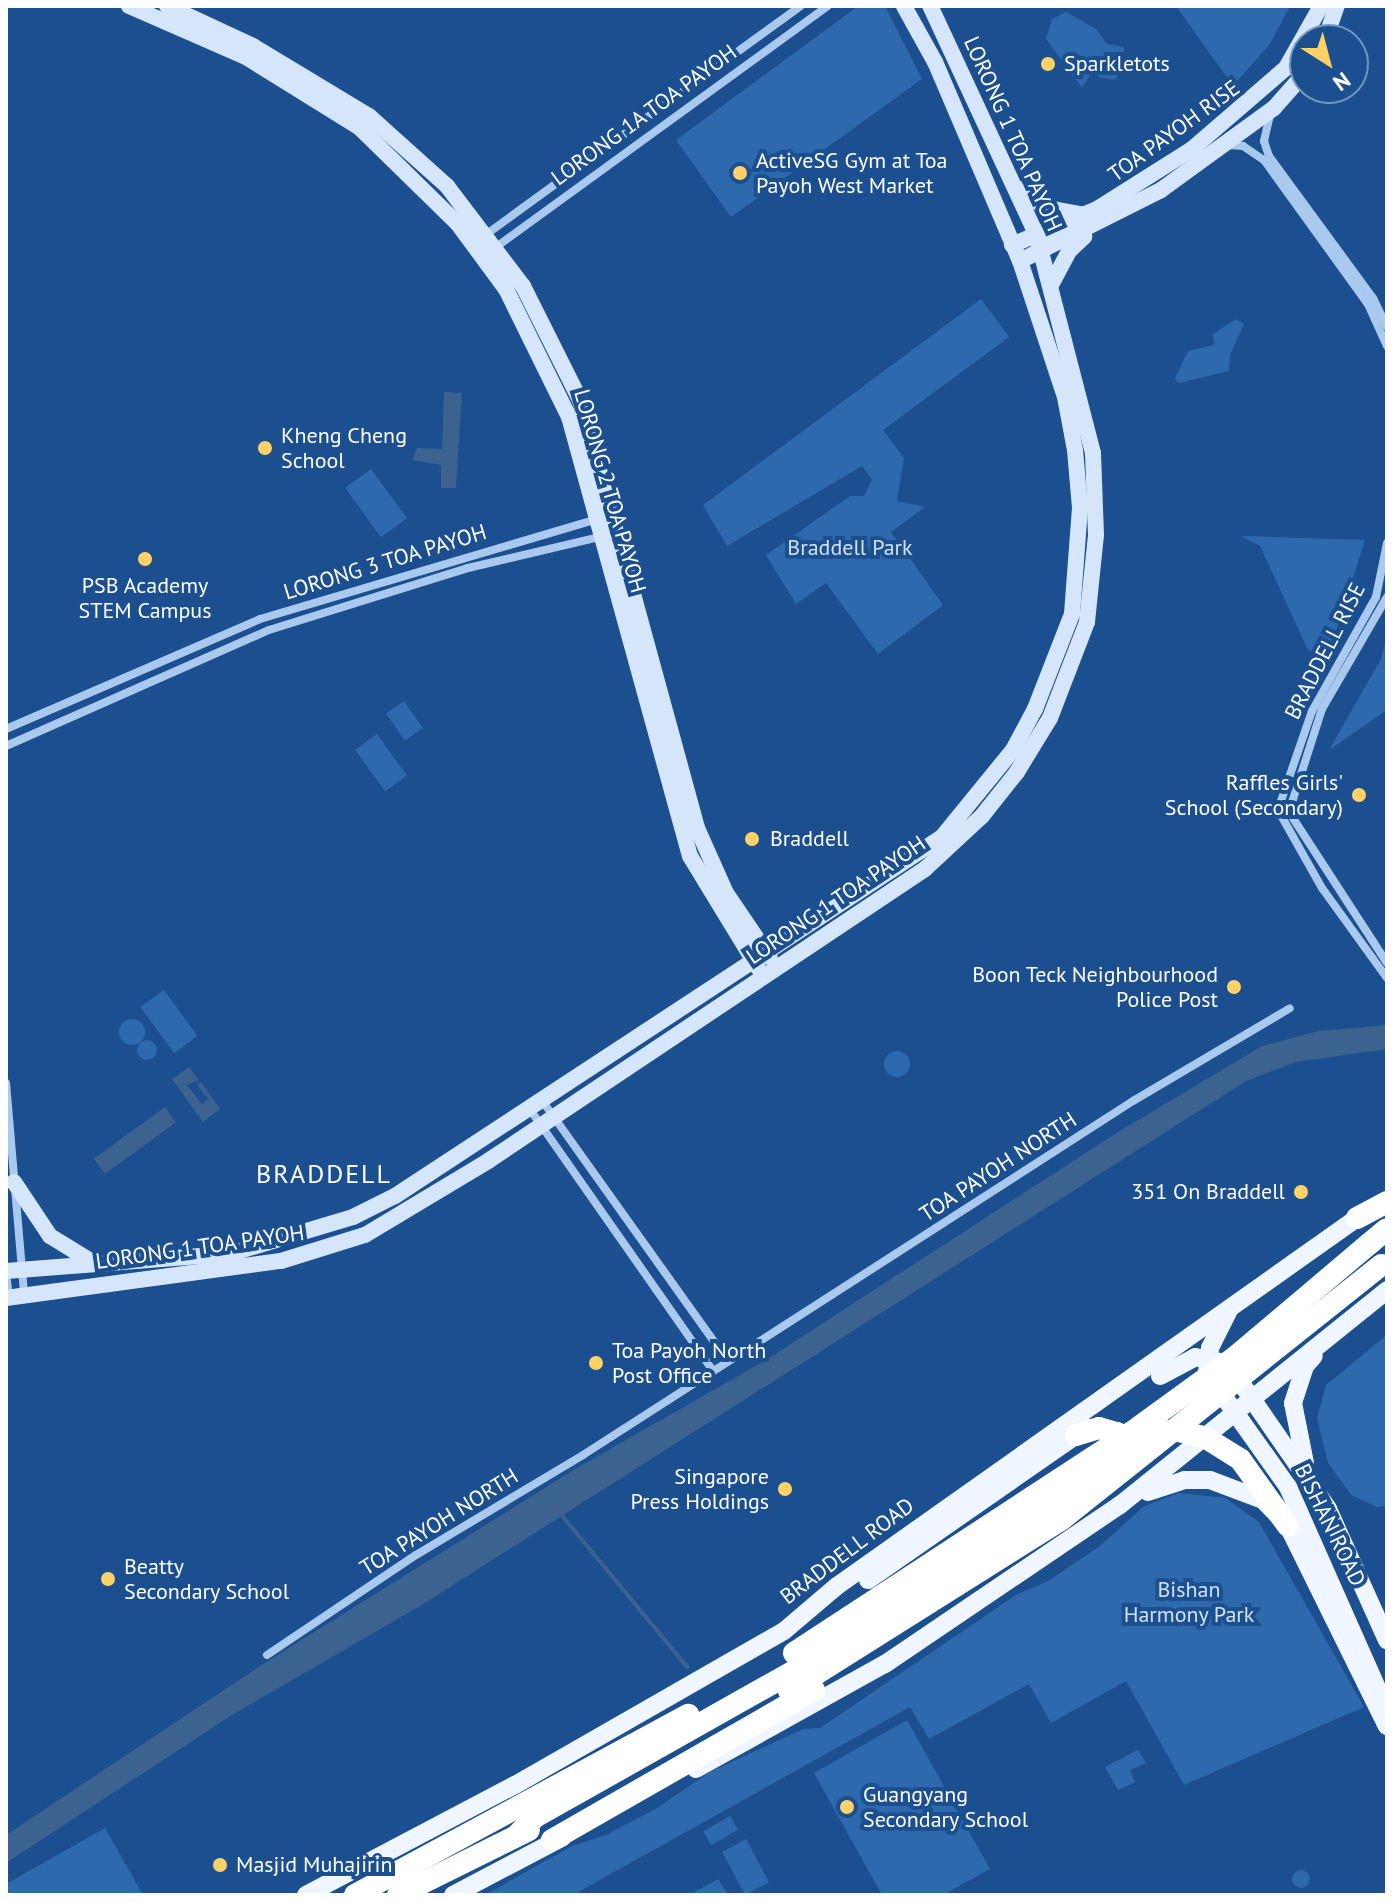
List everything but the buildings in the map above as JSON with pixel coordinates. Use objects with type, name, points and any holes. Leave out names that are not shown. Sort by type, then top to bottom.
[{"type":"highway","points":[[1357,1218],[1387,1202]]},
{"type":"highway","points":[[355,1895],[794,1653],[1139,1427],[1234,1358],[1387,1229]]},
{"type":"highway","points":[[552,1840],[817,1682],[1062,1519],[1384,1262]]},
{"type":"highway","points":[[1076,1435],[1099,1428],[1117,1433],[1123,1452]]},
{"type":"highway","points":[[517,1835],[535,1817],[806,1664],[1123,1452],[1175,1430],[1206,1438],[1255,1474],[1288,1526]]},
{"type":"highway","points":[[398,1895],[817,1682]]},
{"type":"main road","name":"LORONG 2 TOA PAYOH","points":[[129,6],[246,57],[334,110],[397,161],[486,245]]},
{"type":"main road","name":"LORONG 2 TOA PAYOH","points":[[167,6],[275,58],[369,116],[440,178],[486,245],[557,385],[606,526],[690,856],[770,972]]},
{"type":"main road","name":"LORONG 1 TOA PAYOH","points":[[11,1271],[91,1261],[229,1254],[353,1217],[395,1196],[942,837],[1042,714],[1072,614],[1080,508],[1065,397],[1020,261],[935,62],[904,6]]},
{"type":"main road","name":"LORONG 1 TOA PAYOH","points":[[13,1297],[238,1268],[324,1250],[403,1215],[770,972],[953,845],[1017,772],[1087,622],[1097,497],[1084,410],[1040,244],[1018,188],[930,6]]},
{"type":"main road","name":"TOA PAYOH RISE","points":[[1091,220],[1260,95],[1286,68],[1321,6]]},
{"type":"main road","name":"TOA PAYOH RISE","points":[[1020,261],[1040,244],[1161,190],[1274,108],[1289,91]]},
{"type":"main road","points":[[1018,188],[1046,208],[1091,220],[1069,251],[1051,285]]},
{"type":"main road","name":"TOA PAYOH RISE","points":[[1012,245],[1040,244]]},
{"type":"main road","points":[[14,1182],[50,1236],[91,1261]]},
{"type":"main road","name":"BRADDELL ROAD","points":[[306,1895],[515,1785],[784,1631],[837,1586],[1387,1196]]},
{"type":"main road","points":[[453,1895],[552,1840],[807,1712],[1120,1505],[1387,1290]]},
{"type":"main road","points":[[784,1631],[1076,1435],[1177,1363],[1207,1358],[1232,1305]]},
{"type":"main road","points":[[1328,1509],[1297,1440],[1293,1403],[1305,1366],[1341,1328]]},
{"type":"main road","name":"BISHAN ROAD","points":[[1387,1640],[1328,1509],[1234,1373],[1207,1358],[1207,1373],[1288,1487],[1387,1710]]},
{"type":"main road","points":[[1120,1505],[1162,1485],[1210,1480],[1253,1493],[1288,1526],[1387,1726]]},
{"type":"street","name":"LORONG 1A TOA PAYOH","points":[[486,245],[582,165],[800,6]]},
{"type":"street","name":"LORONG 1A TOA PAYOH","points":[[486,245],[590,176],[828,6]]},
{"type":"street","points":[[1274,108],[1264,131],[1269,156],[1379,318],[1387,346]]},
{"type":"street","points":[[1222,145],[1243,146],[1264,160],[1387,327]]},
{"type":"street","points":[[582,165],[590,176]]},
{"type":"street","name":"LORONG 3 TOA PAYOH","points":[[6,729],[172,653],[368,584],[606,526]]},
{"type":"street","name":"LORONG 3 TOA PAYOH","points":[[6,746],[178,670],[327,610],[606,526]]},
{"type":"street","name":"BRADDELL RISE","points":[[1387,543],[1376,597],[1312,711],[1278,810],[1322,888],[1387,978]]},
{"type":"street","name":"BRADDELL RISE","points":[[1387,597],[1322,709],[1289,812],[1387,963]]},
{"type":"street","points":[[172,653],[178,670]]},
{"type":"street","name":"TOA PAYOH NORTH","points":[[267,1655],[416,1555],[713,1371],[1133,1101],[1290,1008]]},
{"type":"street","points":[[6,1083],[14,1182],[13,1297]]},
{"type":"street","points":[[534,1103],[728,1361]]},
{"type":"street","points":[[534,1103],[713,1371]]},
{"type":"street","points":[[11,1271],[13,1297]]},
{"type":"green space","points":[[858,6],[886,8],[922,79],[731,217],[676,140]]},
{"type":"green space","points":[[1176,6],[1290,6],[1270,44],[1233,86]]},
{"type":"green space","points":[[1066,12],[1096,29],[1107,44],[1124,47],[1124,64],[1115,80],[1099,77],[1093,70],[1082,88],[1046,39],[1052,19]]},
{"type":"green space","name":"Braddell Park","points":[[981,299],[1009,337],[883,430],[904,458],[897,501],[925,507],[891,532],[943,605],[878,654],[826,583],[796,604],[766,555],[850,496],[864,496],[872,480],[862,466],[727,546],[703,505]]},
{"type":"green space","points":[[1236,319],[1244,324],[1230,355],[1229,371],[1178,383],[1175,378],[1188,351],[1214,345],[1213,334]]},
{"type":"green space","points":[[371,469],[407,518],[381,537],[345,488]]},
{"type":"green space","points":[[1241,536],[1365,540],[1326,662],[1308,650],[1260,546]]},
{"type":"green space","points":[[1387,635],[1387,710],[1329,750],[1381,659]]},
{"type":"green space","points":[[404,701],[423,728],[405,741],[386,714]]},
{"type":"green space","points":[[377,734],[407,775],[385,791],[355,750]]},
{"type":"green space","points":[[164,990],[198,1036],[174,1053],[141,1007]]},
{"type":"green space","points":[[132,1019],[141,1023],[145,1032],[141,1041],[132,1045],[123,1041],[119,1032],[123,1023]]},
{"type":"green space","points":[[147,1040],[154,1043],[157,1050],[154,1057],[147,1060],[140,1057],[137,1050],[140,1043]]},
{"type":"green space","points":[[897,1051],[906,1055],[910,1064],[906,1073],[897,1077],[888,1073],[884,1064],[888,1055]]},
{"type":"green space","points":[[1387,1335],[1387,1506],[1377,1507],[1351,1495],[1328,1463],[1317,1418],[1326,1385]]},
{"type":"green space","name":"Bishan Harmony Park","points":[[1178,1493],[1225,1498],[1259,1522],[1364,1707],[1184,1785],[1126,1681],[1051,1723],[1029,1684],[929,1739],[910,1707],[573,1895],[485,1895],[572,1846],[606,1835],[657,1808],[710,1772],[803,1729],[820,1728],[1016,1595],[1048,1581],[1100,1546],[1143,1507]]},
{"type":"green space","points":[[907,1720],[990,1869],[943,1895],[882,1895],[814,1773]]},
{"type":"green space","points":[[1138,1750],[1146,1763],[1130,1770],[1135,1782],[1118,1790],[1105,1767]]},
{"type":"green space","points":[[730,1816],[738,1830],[711,1845],[703,1831]]},
{"type":"green space","points":[[105,1828],[143,1895],[6,1895],[6,1884]]},
{"type":"green space","points":[[746,1839],[769,1882],[745,1895],[722,1852]]},
{"type":"green space","points":[[1297,1870],[1305,1870],[1310,1879],[1308,1886],[1297,1888],[1292,1883],[1292,1875]]},
{"type":"green space","points":[[718,1879],[728,1895],[689,1895]]},
{"type":"shaded area","points":[[444,392],[462,393],[456,488],[441,488],[441,465],[412,460],[417,448],[442,449]]},
{"type":"shaded area","points":[[1387,1025],[1387,1049],[1296,1062],[1246,1081],[420,1606],[232,1715],[6,1863],[6,1835],[263,1664],[575,1469],[766,1360],[1118,1132],[1262,1046],[1319,1031]]},
{"type":"shaded area","points":[[189,1067],[199,1080],[187,1085],[202,1104],[208,1099],[197,1085],[201,1082],[220,1109],[203,1122],[172,1079]]},
{"type":"shaded area","points":[[165,1107],[176,1122],[105,1174],[94,1159]]},
{"type":"waterway","points":[[559,1512],[687,1667]]},
{"type":"place","name":"Sparkletots","points":[[1048,64]]},
{"type":"place","name":"ActiveSG Gym at Toa Payoh West Market","points":[[740,173]]},
{"type":"place","name":"Kheng Cheng School","points":[[265,448]]},
{"type":"place","name":"PSB Academy STEM Campus","points":[[145,559]]},
{"type":"place","name":"Raffles Girls' School (Secondary)","points":[[1359,795]]},
{"type":"place","name":"Braddell","points":[[752,839]]},
{"type":"place","name":"Boon Teck Neighbourhood Police Post","points":[[1234,987]]},
{"type":"place","name":"351 On Braddell","points":[[1301,1192]]},
{"type":"place","name":"Toa Payoh North Post Office","points":[[596,1363]]},
{"type":"place","name":"Singapore Press Holdings","points":[[785,1489]]},
{"type":"place","name":"Beatty Secondary School","points":[[108,1579]]},
{"type":"place","name":"Guangyang Secondary School","points":[[847,1807]]},
{"type":"place","name":"Masjid Muhajirin","points":[[220,1865]]},
{"type":"district","name":"BRADDELL","points":[[324,1174]]}]
